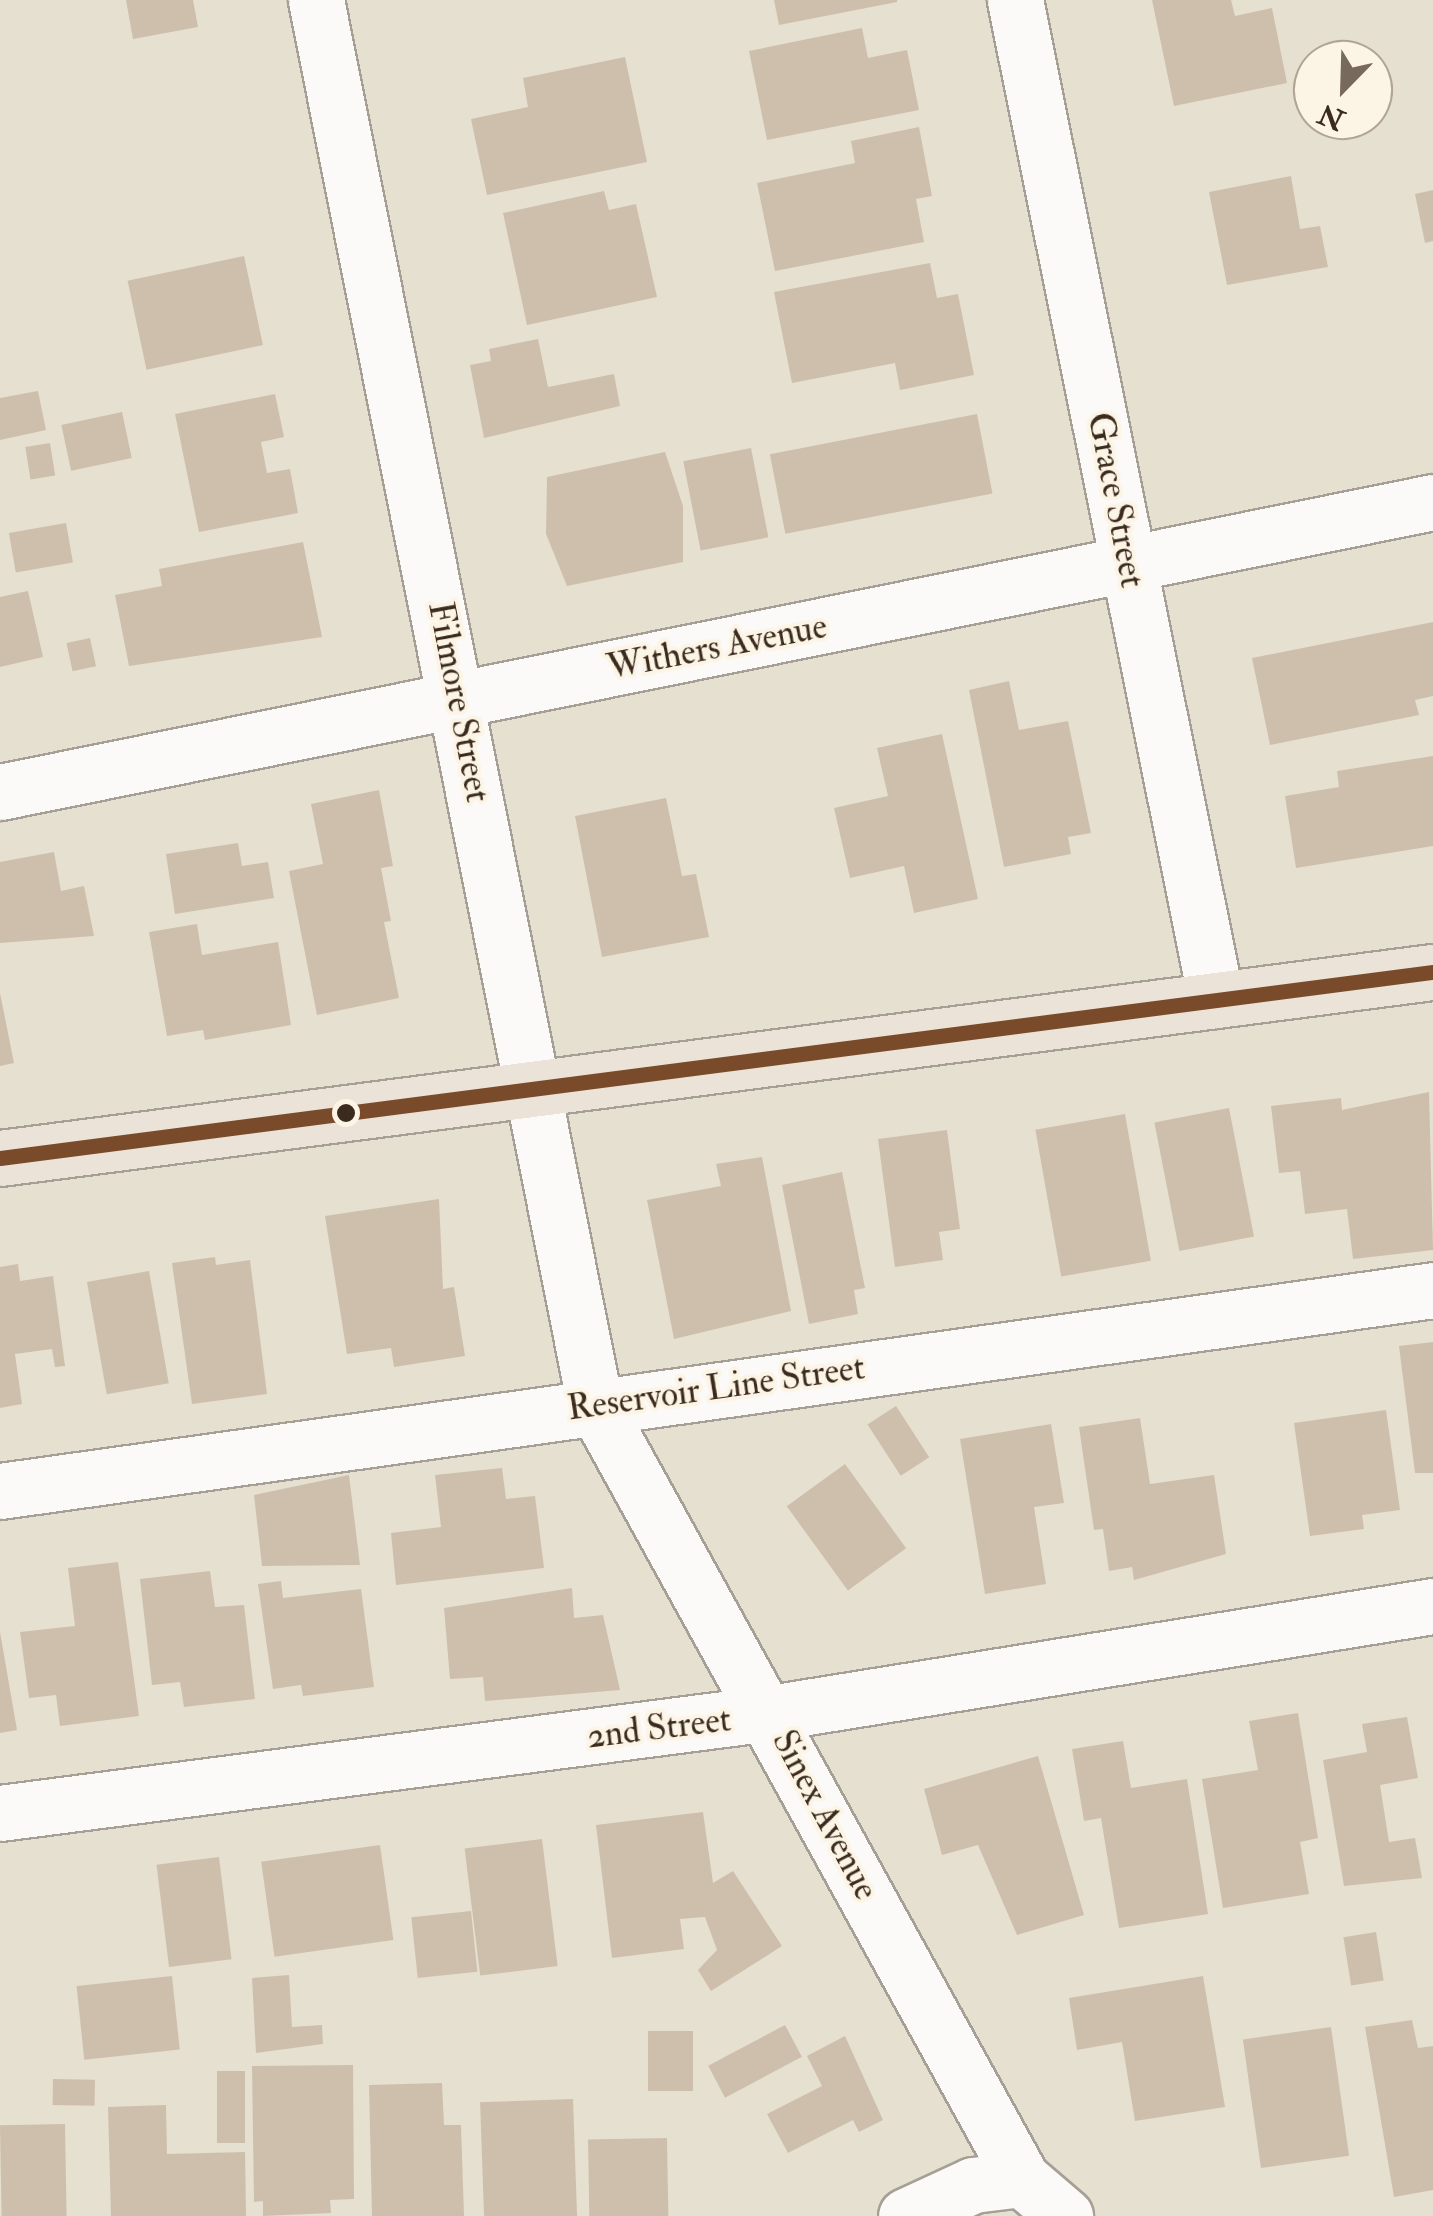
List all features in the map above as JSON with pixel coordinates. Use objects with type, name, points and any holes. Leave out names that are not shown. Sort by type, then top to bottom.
[{"type":"main road","points":[[0,1158],[527,1085],[1433,972]]},
{"type":"street","name":"Filmore Street","points":[[316,0],[460,698],[527,1085],[595,1405]]},
{"type":"street","name":"Grace Street","points":[[1015,0],[1216,1000]]},
{"type":"street","name":"Withers Avenue","points":[[0,792],[1433,502]]},
{"type":"street","name":"Reservoir Line Street","points":[[0,1491],[1433,1290]]},
{"type":"street","name":"Sinex Avenue","points":[[595,1405],[770,1713],[1022,2179],[1064,2216]]},
{"type":"street","name":"2nd Street","points":[[0,1813],[770,1713],[1433,1606]]},
{"type":"street","points":[[906,2216],[973,2186],[1022,2179]]},
{"type":"building","points":[[126,0],[193,0],[198,27],[133,39]]},
{"type":"building","points":[[774,0],[897,0],[897,2],[779,25]]},
{"type":"building","points":[[1152,0],[1231,0],[1235,16],[1272,8],[1287,83],[1174,106]]},
{"type":"building","points":[[862,28],[868,58],[907,50],[919,110],[767,140],[749,51]]},
{"type":"building","points":[[625,57],[647,162],[487,195],[471,119],[528,107],[523,78]]},
{"type":"building","points":[[919,127],[932,196],[916,199],[924,242],[775,271],[757,183],[855,163],[851,141]]},
{"type":"building","points":[[1291,176],[1300,229],[1320,226],[1328,267],[1227,285],[1209,192]]},
{"type":"building","points":[[1433,190],[1433,241],[1425,243],[1415,194]]},
{"type":"building","points":[[604,191],[609,210],[636,204],[657,297],[527,325],[503,213]]},
{"type":"building","points":[[244,256],[263,345],[147,370],[128,281]]},
{"type":"building","points":[[930,263],[937,298],[958,294],[974,375],[900,390],[895,363],[792,383],[774,292]]},
{"type":"building","points":[[538,339],[548,387],[614,374],[620,406],[484,438],[470,365],[491,361],[489,349]]},
{"type":"building","points":[[38,391],[46,430],[0,440],[0,398]]},
{"type":"building","points":[[275,394],[284,437],[261,442],[267,473],[290,469],[298,513],[199,532],[175,414]]},
{"type":"building","points":[[122,412],[132,458],[71,471],[61,425]]},
{"type":"building","points":[[977,414],[992,494],[785,534],[770,454]]},
{"type":"building","points":[[50,443],[55,476],[30,480],[25,447]]},
{"type":"building","points":[[751,448],[768,537],[701,550],[683,461]]},
{"type":"building","points":[[665,452],[683,506],[683,562],[567,586],[546,534],[547,477]]},
{"type":"building","points":[[66,523],[73,562],[16,572],[9,533]]},
{"type":"building","points":[[303,542],[322,637],[129,666],[115,595],[162,586],[159,569]]},
{"type":"building","points":[[28,591],[43,657],[0,667],[0,597]]},
{"type":"building","points":[[1433,622],[1433,696],[1415,700],[1419,715],[1270,745],[1252,658]]},
{"type":"building","points":[[90,638],[96,666],[73,671],[67,643]]},
{"type":"building","points":[[1009,681],[1019,730],[1068,721],[1091,833],[1068,837],[1071,854],[1004,867],[969,690]]},
{"type":"building","points":[[942,734],[978,899],[914,913],[904,866],[850,878],[834,808],[888,796],[877,748]]},
{"type":"building","points":[[1433,756],[1433,846],[1296,868],[1285,796],[1339,787],[1337,771]]},
{"type":"building","points":[[379,790],[393,866],[381,868],[391,921],[384,922],[399,998],[317,1015],[289,871],[323,864],[311,804]]},
{"type":"building","points":[[666,798],[682,876],[696,874],[709,937],[602,957],[575,816]]},
{"type":"building","points":[[238,843],[242,866],[268,862],[274,898],[175,914],[166,854]]},
{"type":"building","points":[[54,852],[61,891],[84,886],[94,936],[0,943],[0,862]]},
{"type":"building","points":[[197,924],[202,955],[278,942],[291,1025],[205,1040],[203,1030],[167,1036],[149,932]]},
{"type":"building","points":[[0,993],[14,1063],[0,1066]]},
{"type":"building","points":[[1429,1092],[1433,1250],[1353,1259],[1347,1209],[1305,1214],[1300,1171],[1279,1173],[1271,1106],[1341,1098],[1342,1110]]},
{"type":"building","points":[[1229,1108],[1254,1237],[1179,1251],[1154,1123]]},
{"type":"building","points":[[1125,1114],[1151,1261],[1061,1277],[1035,1130]]},
{"type":"building","points":[[947,1130],[960,1229],[939,1232],[943,1260],[895,1267],[878,1139]]},
{"type":"building","points":[[762,1157],[791,1311],[674,1339],[647,1200],[721,1186],[716,1164]]},
{"type":"building","points":[[842,1172],[865,1288],[854,1290],[858,1314],[809,1324],[782,1185]]},
{"type":"building","points":[[439,1199],[443,1289],[454,1287],[465,1356],[394,1367],[391,1348],[347,1354],[325,1216]]},
{"type":"building","points":[[215,1257],[216,1265],[250,1260],[267,1394],[192,1404],[172,1263]]},
{"type":"building","points":[[18,1264],[20,1281],[53,1276],[65,1366],[55,1367],[52,1349],[15,1354],[22,1404],[0,1408],[0,1267]]},
{"type":"building","points":[[149,1271],[169,1383],[107,1394],[87,1282]]},
{"type":"building","points":[[1433,1342],[1433,1473],[1415,1473],[1399,1346]]},
{"type":"building","points":[[896,1406],[929,1457],[901,1476],[867,1425]]},
{"type":"building","points":[[1386,1410],[1400,1510],[1362,1515],[1364,1529],[1310,1536],[1294,1423]]},
{"type":"building","points":[[1140,1418],[1150,1484],[1214,1475],[1226,1554],[1134,1580],[1132,1567],[1109,1571],[1103,1529],[1094,1530],[1079,1427]]},
{"type":"building","points":[[1051,1424],[1064,1503],[1034,1507],[1046,1584],[985,1594],[960,1439]]},
{"type":"building","points":[[845,1464],[906,1548],[848,1590],[787,1506]]},
{"type":"building","points":[[502,1468],[506,1499],[535,1496],[544,1568],[396,1585],[391,1533],[441,1527],[435,1475]]},
{"type":"building","points":[[349,1475],[360,1565],[262,1566],[254,1495]]},
{"type":"building","points":[[118,1562],[139,1716],[60,1726],[56,1695],[29,1698],[20,1632],[75,1626],[68,1568]]},
{"type":"building","points":[[210,1571],[215,1607],[244,1605],[255,1699],[184,1707],[180,1682],[152,1685],[140,1579]]},
{"type":"building","points":[[281,1581],[283,1598],[361,1589],[374,1687],[303,1696],[301,1685],[273,1689],[258,1584]]},
{"type":"building","points":[[572,1588],[574,1618],[603,1615],[620,1690],[485,1701],[483,1677],[450,1679],[444,1608]]},
{"type":"building","points":[[0,1632],[17,1730],[0,1733]]},
{"type":"building","points":[[1298,1713],[1318,1838],[1300,1842],[1309,1894],[1223,1908],[1202,1779],[1258,1770],[1249,1721]]},
{"type":"building","points":[[1407,1717],[1418,1778],[1380,1785],[1389,1842],[1415,1838],[1422,1878],[1344,1886],[1323,1760],[1367,1752],[1362,1724]]},
{"type":"building","points":[[1123,1741],[1131,1788],[1187,1779],[1208,1914],[1119,1928],[1101,1818],[1084,1821],[1072,1749]]},
{"type":"building","points":[[1038,1756],[1084,1915],[1017,1935],[978,1845],[942,1855],[924,1789]]},
{"type":"building","points":[[703,1812],[713,1883],[733,1871],[782,1946],[711,1991],[698,1970],[717,1950],[705,1917],[680,1919],[684,1949],[612,1958],[596,1825]]},
{"type":"building","points":[[542,1839],[558,1966],[480,1976],[465,1849]]},
{"type":"building","points":[[380,1845],[393,1940],[275,1957],[261,1862]]},
{"type":"building","points":[[219,1857],[232,1959],[169,1967],[156,1865]]},
{"type":"building","points":[[471,1911],[477,1972],[418,1978],[411,1917]]},
{"type":"building","points":[[1376,1932],[1384,1980],[1351,1986],[1343,1937]]},
{"type":"building","points":[[289,1975],[292,2027],[322,2025],[323,2044],[256,2053],[252,1978]]},
{"type":"building","points":[[172,1976],[180,2050],[84,2060],[77,1986]]},
{"type":"building","points":[[1203,1976],[1225,2107],[1135,2121],[1122,2042],[1077,2050],[1069,1998]]},
{"type":"building","points":[[1412,2020],[1418,2048],[1433,2046],[1433,2190],[1394,2197],[1365,2027]]},
{"type":"building","points":[[785,2025],[802,2057],[725,2098],[708,2066]]},
{"type":"building","points":[[1331,2027],[1349,2156],[1261,2168],[1243,2039]]},
{"type":"building","points":[[648,2031],[693,2031],[693,2091],[648,2091]]},
{"type":"building","points":[[845,2036],[883,2120],[859,2132],[853,2120],[788,2153],[767,2114],[822,2086],[807,2056]]},
{"type":"building","points":[[353,2065],[354,2199],[330,2200],[331,2213],[263,2216],[263,2201],[254,2202],[252,2066]]},
{"type":"building","points":[[217,2071],[245,2071],[245,2143],[217,2143]]},
{"type":"building","points":[[53,2079],[95,2080],[95,2106],[53,2105]]},
{"type":"building","points":[[442,2083],[444,2125],[461,2125],[464,2216],[372,2216],[369,2085]]},
{"type":"building","points":[[573,2099],[577,2216],[484,2216],[480,2102]]},
{"type":"building","points":[[166,2105],[167,2154],[245,2152],[246,2216],[111,2216],[108,2107]]},
{"type":"building","points":[[65,2124],[67,2216],[2,2216],[0,2125]]},
{"type":"building","points":[[667,2138],[668,2216],[589,2216],[588,2139]]},
{"type":"transit line","points":[[0,1158],[1433,972]]}]
